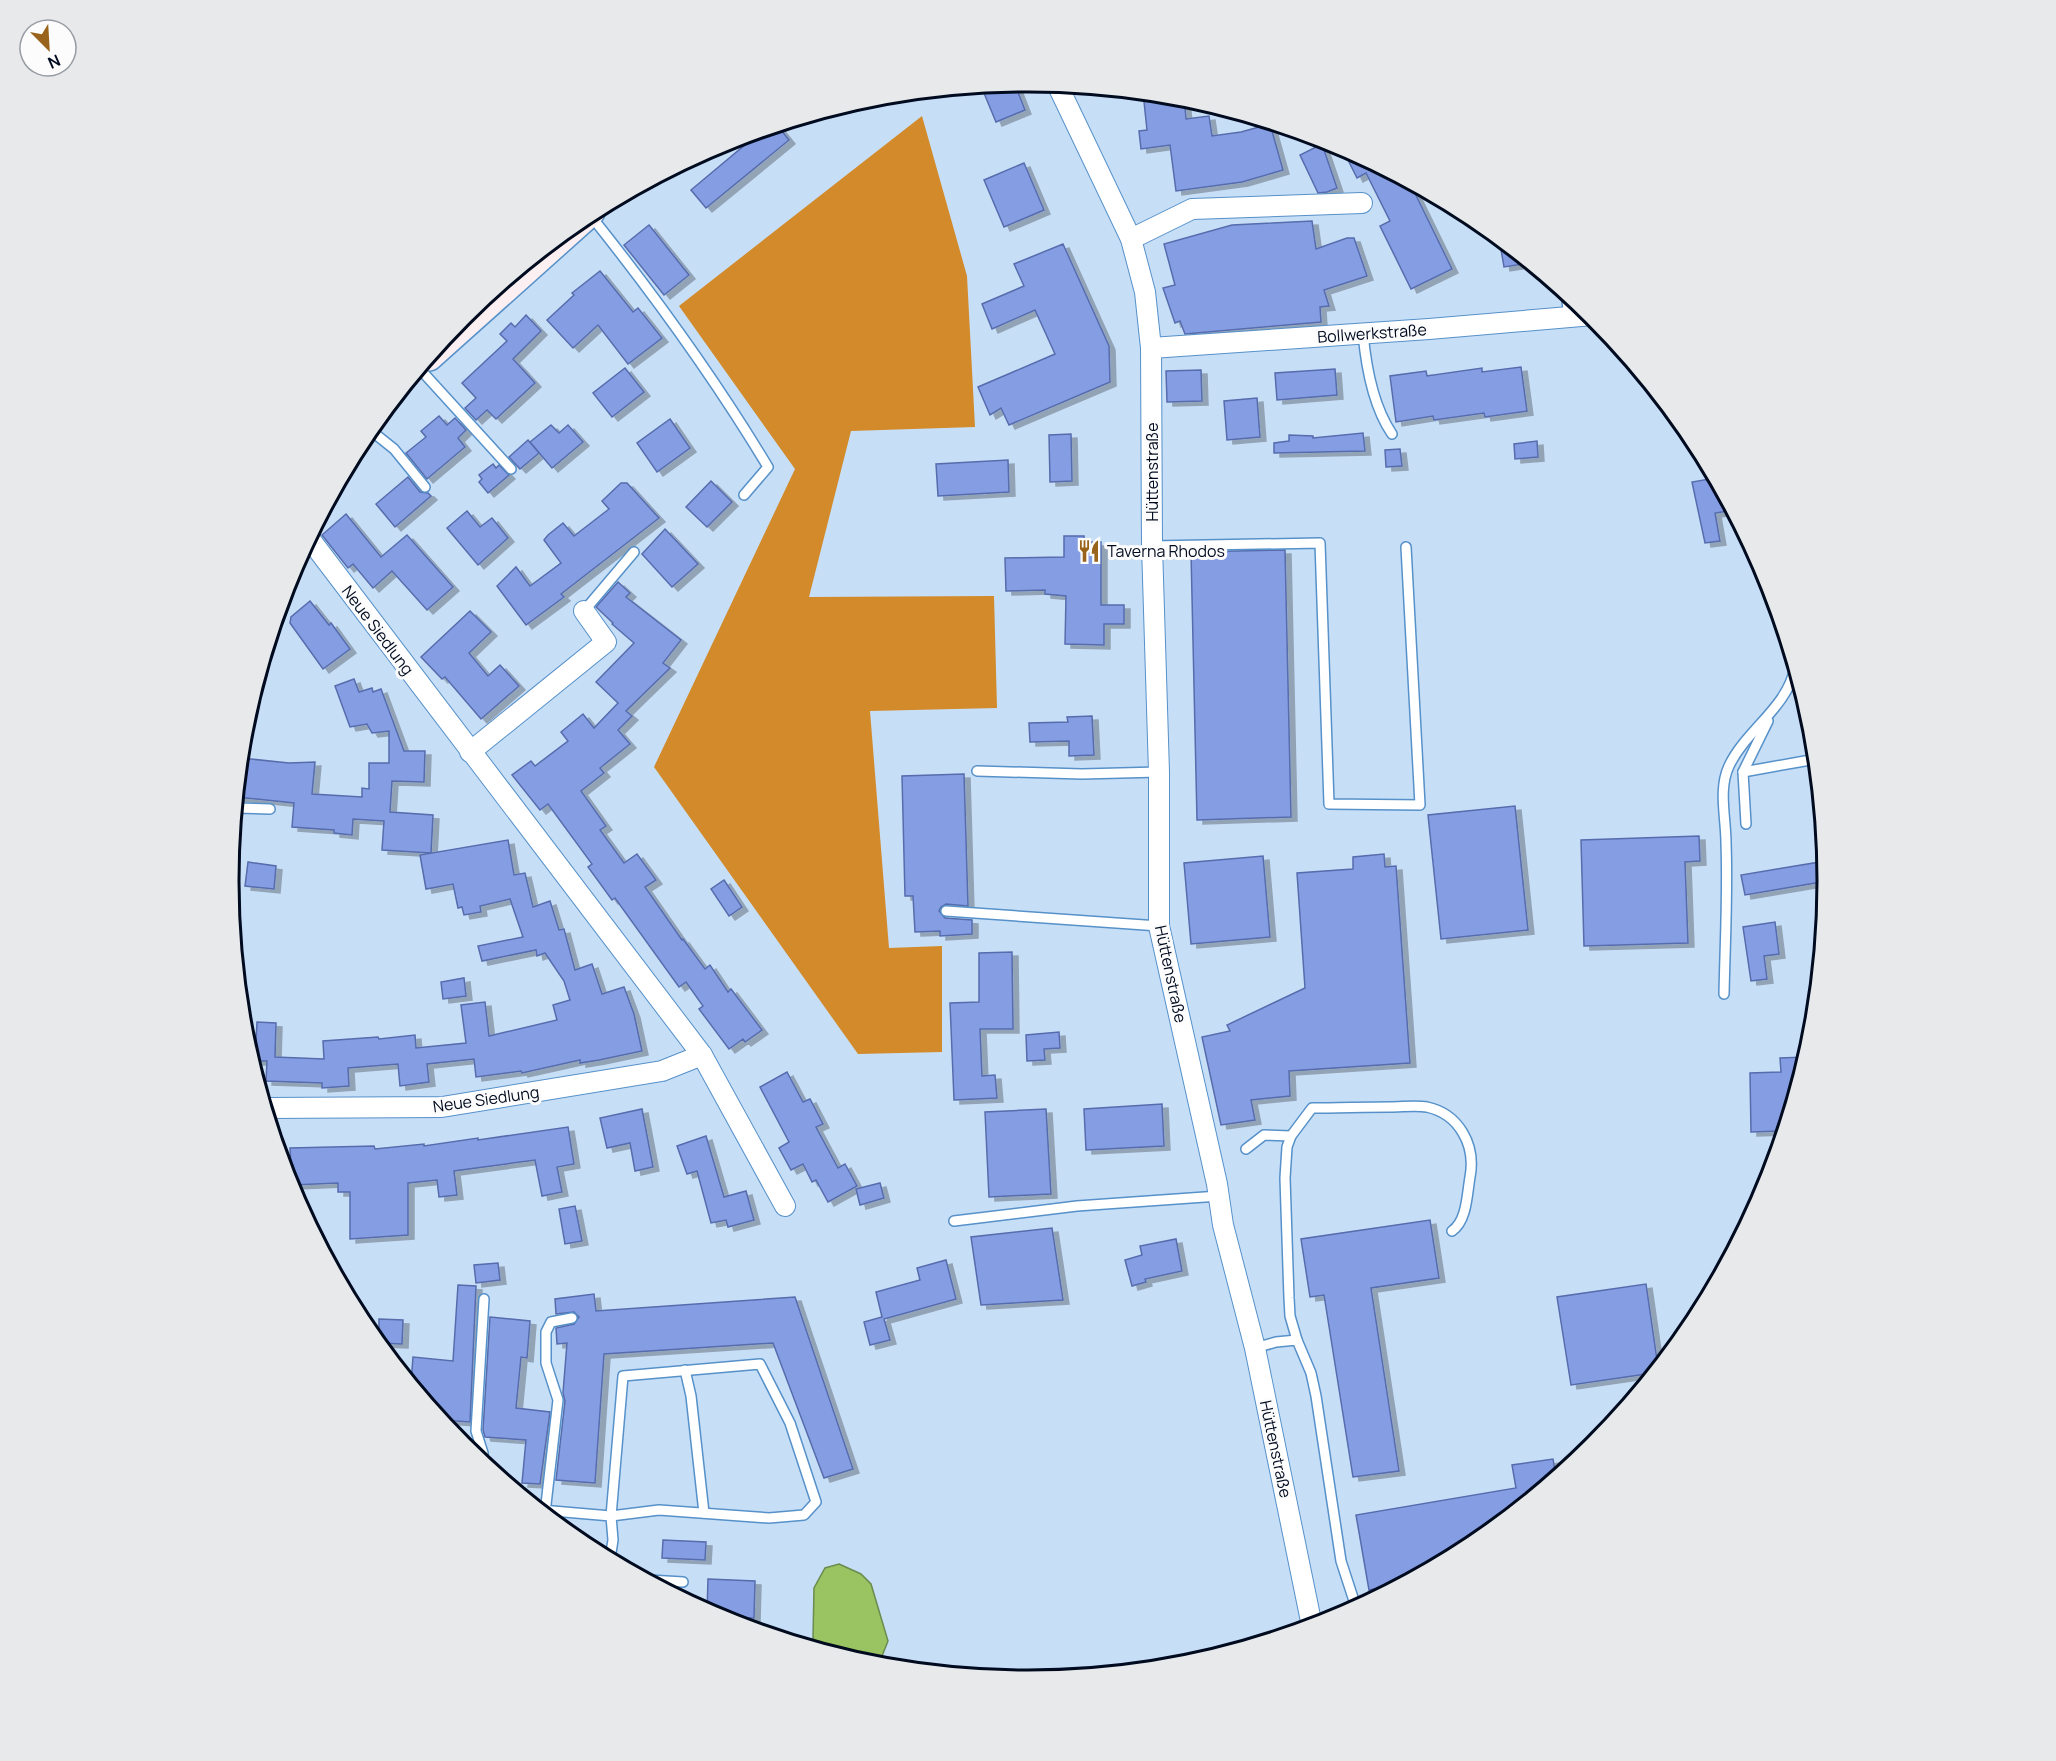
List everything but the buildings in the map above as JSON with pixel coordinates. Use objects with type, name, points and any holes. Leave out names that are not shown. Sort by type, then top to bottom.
[{"type":"street","name":"Hüttenstraße","points":[[1061,93],[1131,239],[1145,292],[1151,348],[1152,546],[1159,772],[1159,926],[1219,1196],[1223,1225],[1255,1348],[1310,1617]]},
{"type":"street","points":[[1131,239],[1192,209],[1362,203]]},
{"type":"street","name":"Bollwerkstraße","points":[[1151,348],[1579,316]]},
{"type":"street","name":"Neue Siedlung","points":[[314,545],[702,1054],[785,1206]]},
{"type":"street","points":[[470,752],[606,642],[584,611]]},
{"type":"street","name":"Neue Siedlung","points":[[273,1108],[442,1107],[662,1071],[702,1054]]},
{"type":"lane","points":[[596,220],[667,313],[744,426],[768,467],[744,495]]},
{"type":"lane","points":[[1568,306],[1569,317]]},
{"type":"lane","points":[[1363,333],[1365,355],[1382,419],[1392,434]]},
{"type":"lane","points":[[424,374],[512,469]]},
{"type":"lane","points":[[377,435],[394,449],[424,487]]},
{"type":"lane","points":[[1152,546],[1320,543],[1329,804],[1420,805],[1406,547]]},
{"type":"lane","points":[[584,611],[634,552]]},
{"type":"lane","points":[[1746,824],[1743,772],[1791,681]]},
{"type":"lane","points":[[1724,994],[1726,844],[1723,791],[1729,766],[1745,741],[1773,712]]},
{"type":"lane","points":[[1743,772],[1807,761]]},
{"type":"lane","points":[[977,771],[1082,774],[1159,772]]},
{"type":"lane","points":[[243,808],[270,809]]},
{"type":"lane","points":[[946,911],[1159,926]]},
{"type":"lane","points":[[1353,1599],[1341,1561],[1314,1385],[1290,1316],[1285,1178],[1287,1147],[1291,1136],[1312,1108],[1425,1107],[1444,1113],[1458,1124],[1469,1143],[1473,1165],[1462,1217],[1458,1227],[1452,1232]]},
{"type":"lane","points":[[1246,1149],[1264,1135],[1291,1136]]},
{"type":"lane","points":[[954,1221],[1077,1206],[1219,1196]]},
{"type":"lane","points":[[481,1449],[476,1431],[484,1299]]},
{"type":"lane","points":[[544,1503],[558,1400],[546,1363],[546,1332],[551,1322],[572,1318]]},
{"type":"lane","points":[[1255,1348],[1276,1342],[1297,1340]]},
{"type":"lane","points":[[556,1512],[611,1516],[659,1510],[769,1518],[804,1515],[816,1502],[790,1423],[760,1364],[623,1376],[611,1516],[611,1550]]},
{"type":"lane","points":[[686,1370],[704,1513]]},
{"type":"lane","points":[[666,1581],[683,1582]]},
{"type":"shaded area","points":[[922,116],[967,276],[975,427],[851,431],[809,597],[994,596],[997,708],[870,711],[889,948],[942,946],[942,1052],[858,1054],[654,767],[795,469],[679,306]]},
{"type":"shaded area","points":[[839,1564],[861,1574],[871,1584],[888,1641],[882,1655],[814,1640],[814,1588],[825,1568]]},
{"type":"place","name":"Taverna Rhodos","points":[[1089,551]]}]
